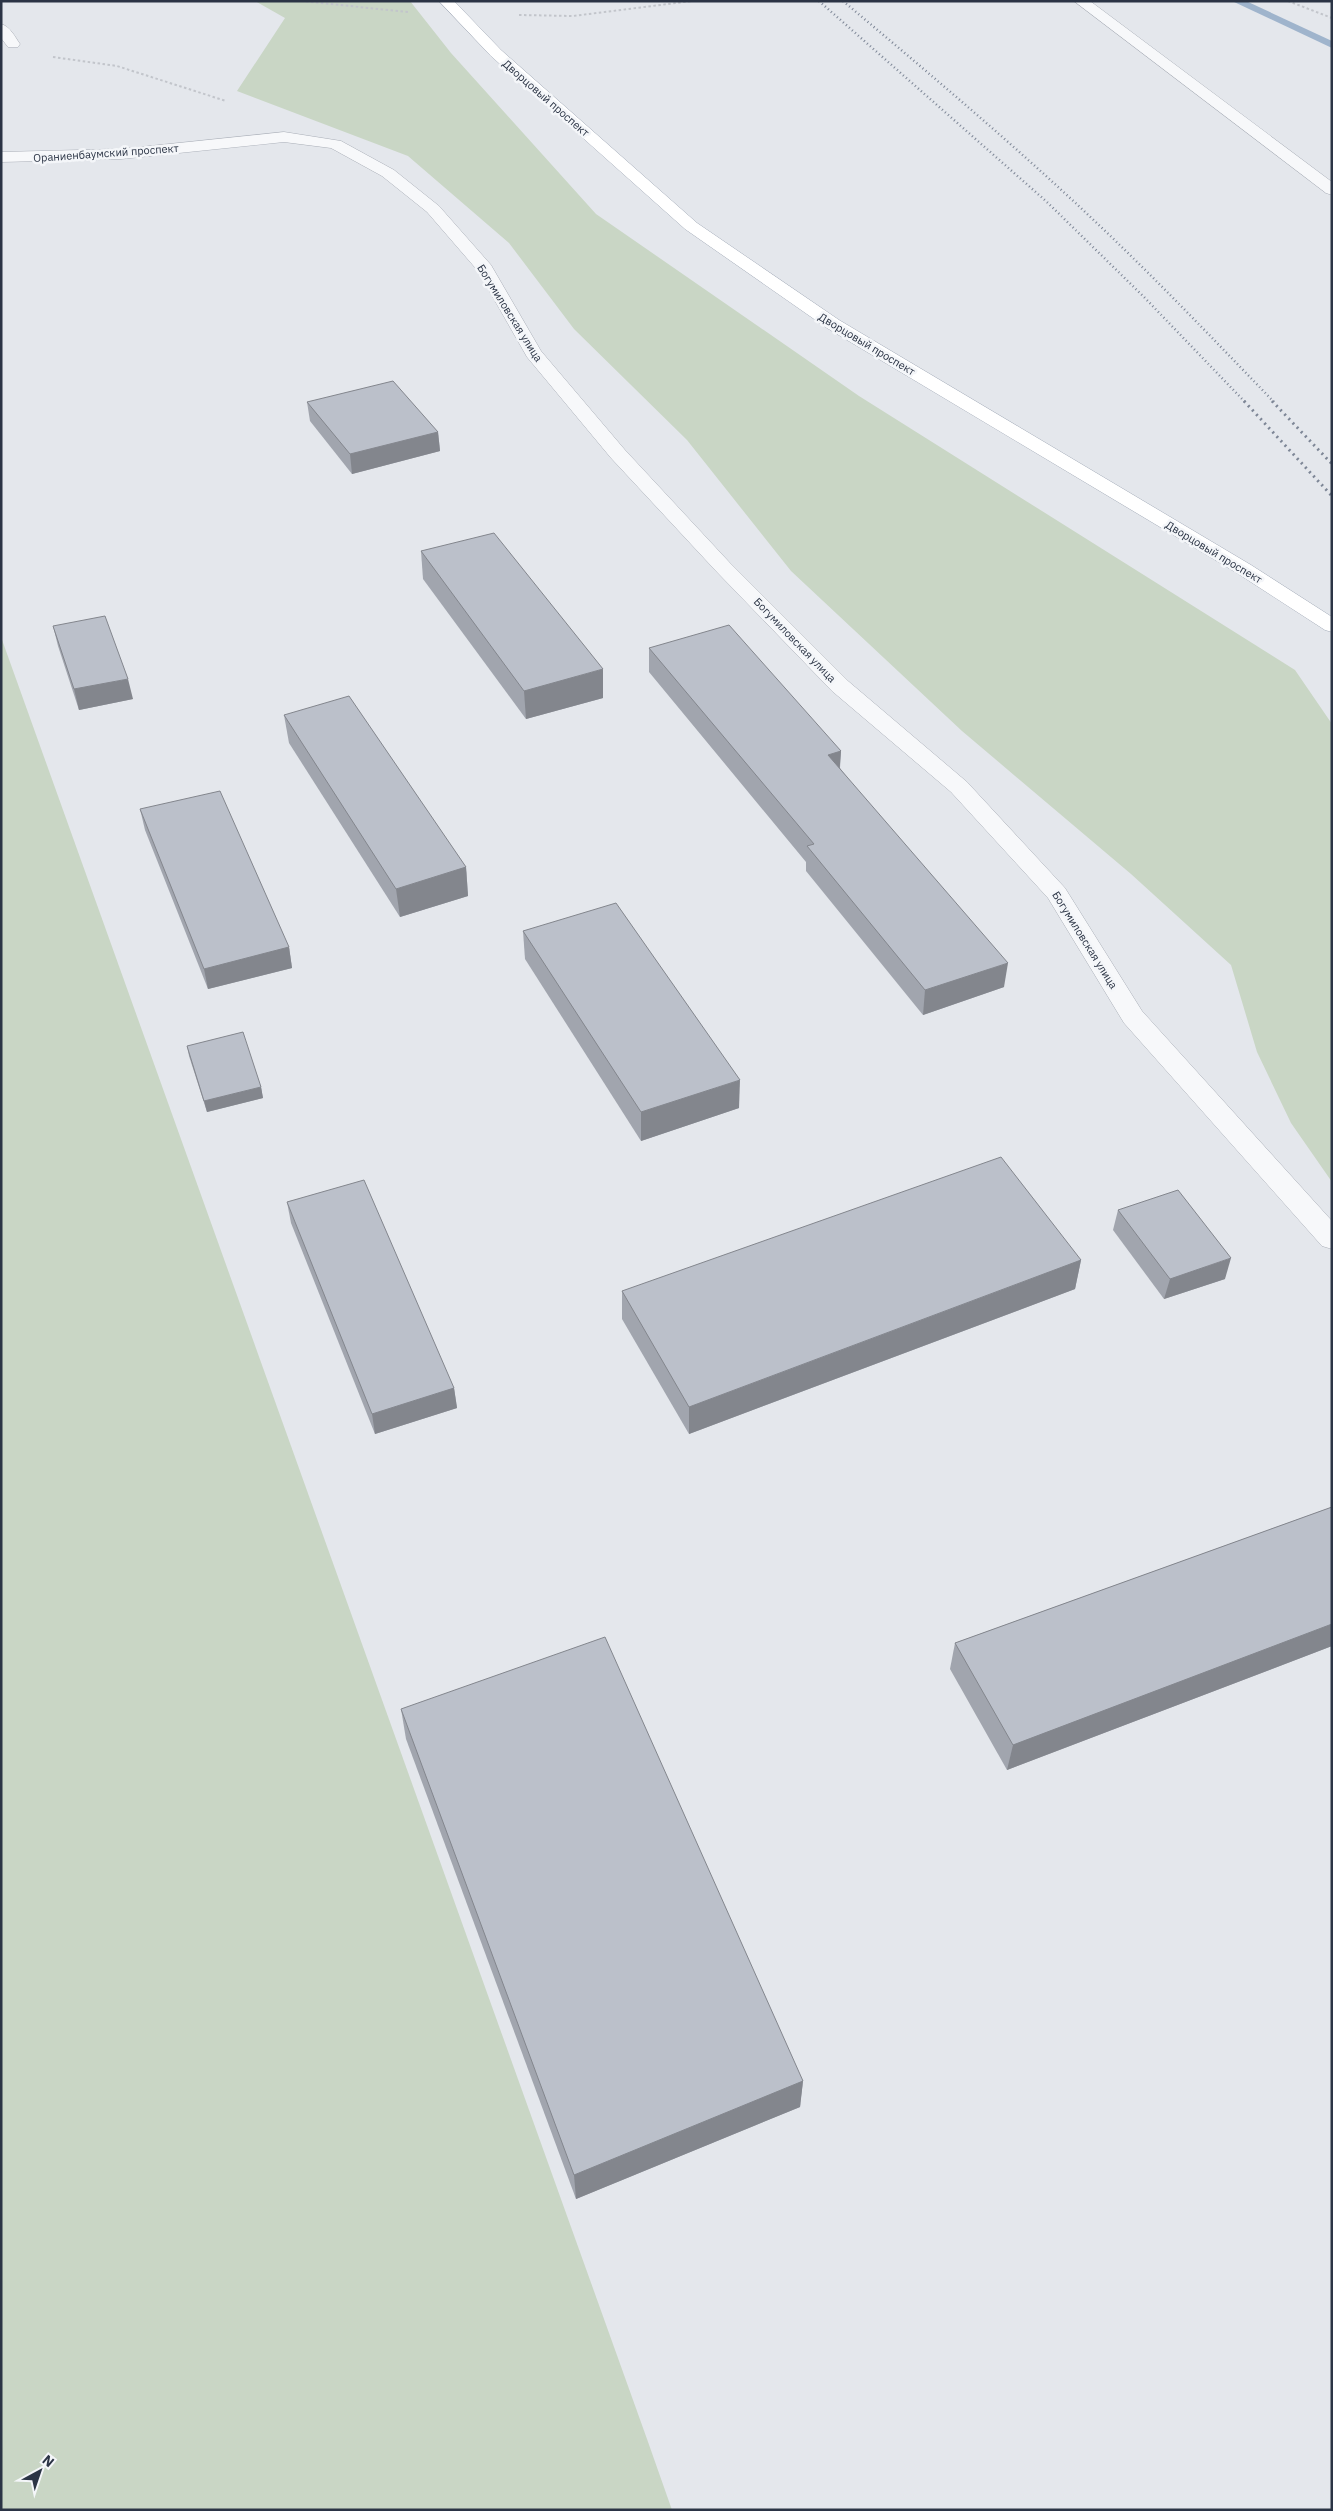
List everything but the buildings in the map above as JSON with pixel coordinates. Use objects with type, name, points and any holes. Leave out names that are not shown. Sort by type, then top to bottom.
[{"type":"main road","name":"Дворцовый проспект","points":[[446,1],[496,53],[691,226],[833,324],[1236,564],[1332,626]]},
{"type":"street","points":[[1081,1],[1332,190]]},
{"type":"street","points":[[1,28],[13,44]]},
{"type":"street","name":"Богумиловская улица","points":[[210,145],[284,137],[336,144],[388,173],[433,209],[485,269],[533,353],[618,454],[723,567],[840,686],[959,787],[1057,893],[1133,1017],[1332,1238]]},
{"type":"street","name":"Ораниенбаумский проспект","points":[[1,158],[121,154],[210,145]]},
{"type":"path","points":[[1288,1],[1332,18]]},
{"type":"path","points":[[13,44],[36,55],[117,66],[233,104]]},
{"type":"green space","points":[[255,1],[410,1],[451,53],[596,214],[859,396],[1295,670],[1332,724],[1332,1182],[1291,1123],[1257,1052],[1231,965],[1131,874],[962,731],[791,571],[687,440],[574,329],[509,243],[408,156],[237,91],[285,18]]},
{"type":"green space","points":[[1,637],[647,2439],[672,2510],[1,2510]]},
{"type":"waterway","points":[[1237,1],[1332,45]]},
{"type":"railway","points":[[819,1],[1047,202],[1143,296],[1245,402]]},
{"type":"railway","points":[[843,1],[974,112],[1070,198],[1145,270],[1274,402]]},
{"type":"railway","points":[[1244,401],[1332,496]]},
{"type":"railway","points":[[1272,401],[1332,464]]}]
